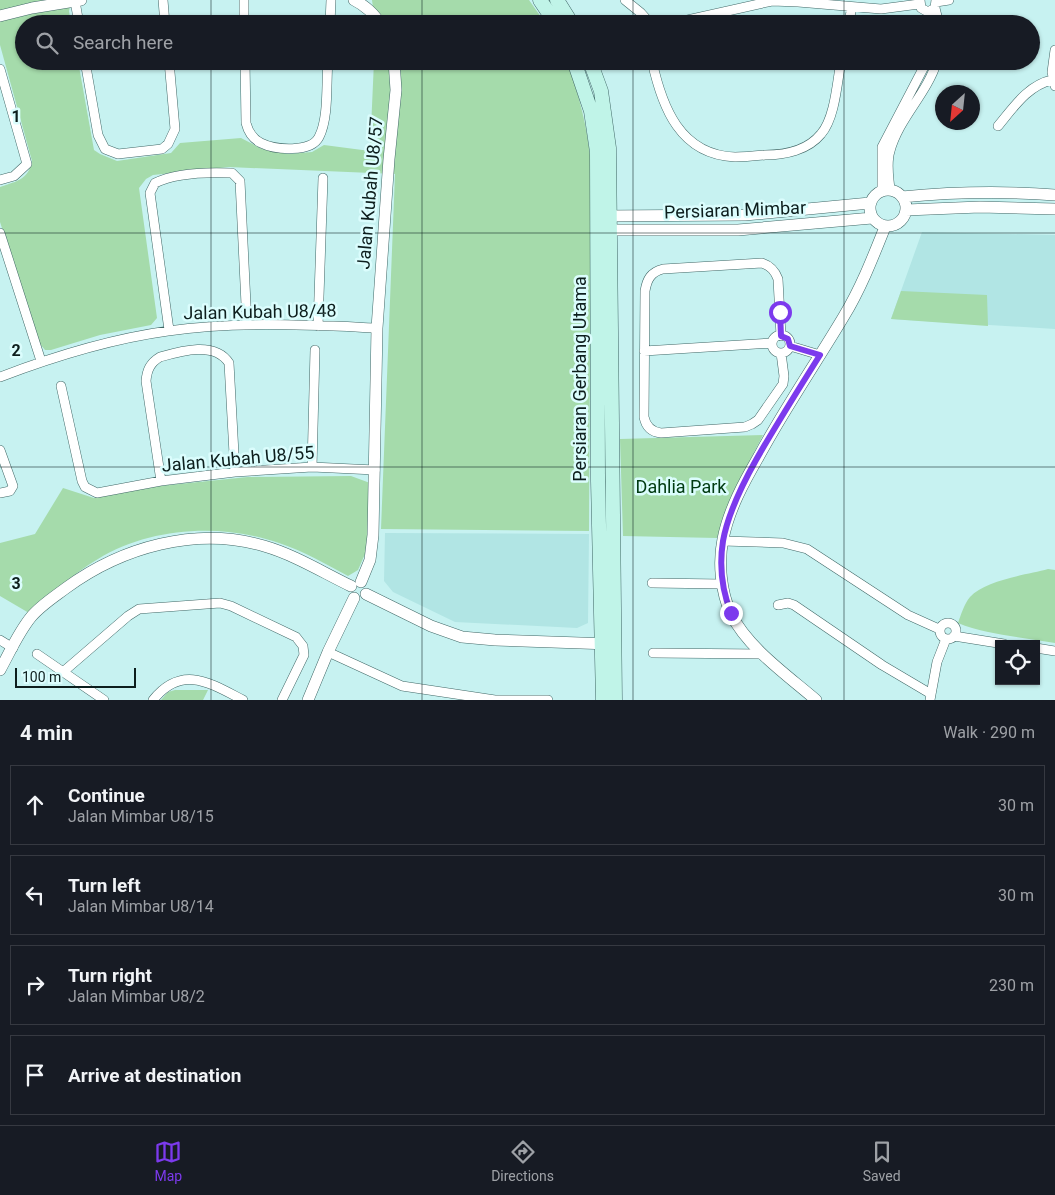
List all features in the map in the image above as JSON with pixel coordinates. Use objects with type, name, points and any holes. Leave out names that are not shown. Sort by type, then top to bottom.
[{"type":"main road","points":[[540,0],[550,15]]},
{"type":"main road","points":[[557,0],[566,15]]},
{"type":"main road","name":"Persiaran Gerbang Utama","points":[[577,70],[591,111],[596,139],[604,223]]},
{"type":"main road","name":"Persiaran Gerbang Utama","points":[[593,70],[601,91],[609,148],[604,223],[608,643],[603,700]]},
{"type":"main road","name":"Persiaran Gerbang Utama","points":[[608,643],[615,700]]},
{"type":"street","points":[[163,0],[164,15]]},
{"type":"street","points":[[244,0],[244,15]]},
{"type":"street","points":[[330,15],[331,0]]},
{"type":"street","points":[[354,0],[373,15]]},
{"type":"street","points":[[624,0],[643,15]]},
{"type":"street","points":[[710,15],[772,1],[882,9],[919,2],[921,8],[934,6],[949,0]]},
{"type":"street","points":[[0,16],[32,8],[78,1],[78,15]]},
{"type":"street","points":[[850,15],[852,8]]},
{"type":"street","points":[[998,126],[1030,91],[1042,83],[1054,83],[1052,63],[1055,50]]},
{"type":"street","points":[[0,69],[27,164],[14,176],[0,180]]},
{"type":"street","points":[[87,70],[98,135],[105,149],[118,154],[162,149],[173,137],[175,129],[170,70]]},
{"type":"street","points":[[245,70],[246,123],[248,131],[259,142],[268,146],[295,149],[312,144],[318,139],[324,123],[327,70]]},
{"type":"street","name":"Jalan Kubah U8/57","points":[[356,584],[366,571],[372,551],[377,328],[396,90],[395,70]]},
{"type":"street","points":[[654,70],[663,102],[680,131],[701,148],[733,157],[790,152],[813,142],[827,126],[839,70]]},
{"type":"street","points":[[886,191],[882,147],[922,70]]},
{"type":"street","points":[[886,191],[890,152],[900,128],[924,90],[933,70]]},
{"type":"street","points":[[169,330],[150,193],[154,182],[164,178],[220,172],[232,173],[240,181],[247,325]]},
{"type":"street","points":[[318,326],[323,178]]},
{"type":"street","points":[[902,197],[906,210],[901,221],[891,226],[875,222],[870,214],[870,203],[872,198],[886,191],[902,197],[999,191],[1055,195]]},
{"type":"street","name":"Persiaran Mimbar","points":[[604,223],[745,215],[870,203]]},
{"type":"street","points":[[906,210],[980,207],[1055,209]]},
{"type":"street","name":"Persiaran Mimbar","points":[[604,223],[738,230],[872,218]]},
{"type":"street","points":[[816,700],[764,654],[743,633],[736,623],[728,606],[722,584],[721,553],[733,508],[748,475],[845,316],[860,287],[885,226]]},
{"type":"street","points":[[0,233],[41,361]]},
{"type":"street","points":[[781,336],[778,279],[776,273],[767,265],[762,263],[663,269],[652,273],[646,284],[644,351],[645,421],[649,428],[661,433],[745,427],[752,424],[761,416],[783,384],[784,376],[781,353]]},
{"type":"street","name":"Jalan Kubah U8/48","points":[[0,377],[41,361],[93,345],[169,330],[247,325],[377,328]]},
{"type":"street","points":[[781,336],[788,339],[790,346],[786,352],[781,353],[776,351],[772,344],[776,337],[781,336]]},
{"type":"street","points":[[644,351],[772,344]]},
{"type":"street","points":[[790,346],[820,355]]},
{"type":"street","points":[[161,481],[146,380],[147,372],[154,361],[160,357],[204,349],[219,353],[229,363],[235,472]]},
{"type":"street","points":[[312,466],[316,350]]},
{"type":"street","name":"Jalan Kubah U8/55","points":[[61,386],[82,481],[90,491],[97,493],[161,481],[235,472],[312,466],[375,470]]},
{"type":"street","points":[[0,450],[13,486],[10,491],[0,493]]},
{"type":"street","points":[[0,670],[32,616],[68,586],[113,560],[155,545],[195,540],[218,540],[262,546],[298,558],[356,584],[365,586],[366,594]]},
{"type":"street","points":[[723,541],[782,543],[807,549],[908,615],[939,629]]},
{"type":"street","points":[[652,583],[722,584]]},
{"type":"street","points":[[356,584],[350,594],[354,598],[362,598],[366,594]]},
{"type":"street","points":[[366,594],[431,626],[462,637],[495,640],[608,643]]},
{"type":"street","points":[[308,700],[328,652],[354,598]]},
{"type":"street","points":[[778,604],[788,602],[802,609],[931,697],[937,662],[956,630],[952,624],[946,623],[939,629]]},
{"type":"street","points":[[63,672],[128,616],[139,609],[220,603],[231,606],[290,634],[300,641],[305,651],[304,655],[282,700]]},
{"type":"street","points":[[939,629],[940,635],[950,638],[995,643]]},
{"type":"street","points":[[0,640],[12,648]]},
{"type":"street","points":[[1040,649],[1055,651]]},
{"type":"street","points":[[328,652],[402,686],[495,700],[548,700]]},
{"type":"street","points":[[653,653],[764,654]]},
{"type":"street","points":[[37,654],[104,700]]},
{"type":"street","points":[[153,700],[169,684],[201,680],[243,700]]},
{"type":"shaded area","points":[[922,232],[1055,235],[1055,329],[891,319]]},
{"type":"shaded area","points":[[385,533],[589,534],[588,623],[577,628],[455,622],[393,592],[384,581]]},
{"type":"green space","points":[[0,0],[72,0],[70,15],[15,15],[15,70],[80,70],[94,150],[117,161],[171,153],[180,143],[241,138],[262,149],[288,154],[312,152],[324,145],[370,151],[374,70],[570,70],[588,138],[591,164],[589,531],[381,529],[395,174],[229,167],[153,175],[146,179],[139,188],[157,318],[151,325],[100,335],[51,350],[45,350],[40,344],[0,222],[0,187],[25,176],[32,161],[0,45]]},
{"type":"green space","points":[[372,0],[529,0],[540,15],[374,15]]},
{"type":"green space","points":[[901,291],[987,295],[988,326],[891,319]]},
{"type":"green space","name":"Dahlia Park","points":[[763,435],[731,497],[717,538],[623,536],[620,439]]},
{"type":"green space","points":[[351,476],[370,483],[369,545],[358,570],[348,576],[314,558],[279,543],[234,533],[187,532],[140,540],[118,548],[98,559],[62,584],[29,613],[0,596],[0,543],[35,534],[63,488],[94,498],[159,486],[248,477]]},
{"type":"green space","points":[[1048,569],[1055,570],[1055,643],[993,633],[958,623],[966,603],[977,591],[995,582]]},
{"type":"green space","points":[[175,690],[208,690],[203,700],[161,700],[168,692]]},
{"type":"route","points":[[731,613],[722,584],[721,564],[723,541],[729,519],[748,475],[820,355],[790,346],[788,339],[781,336],[780,312]]}]
